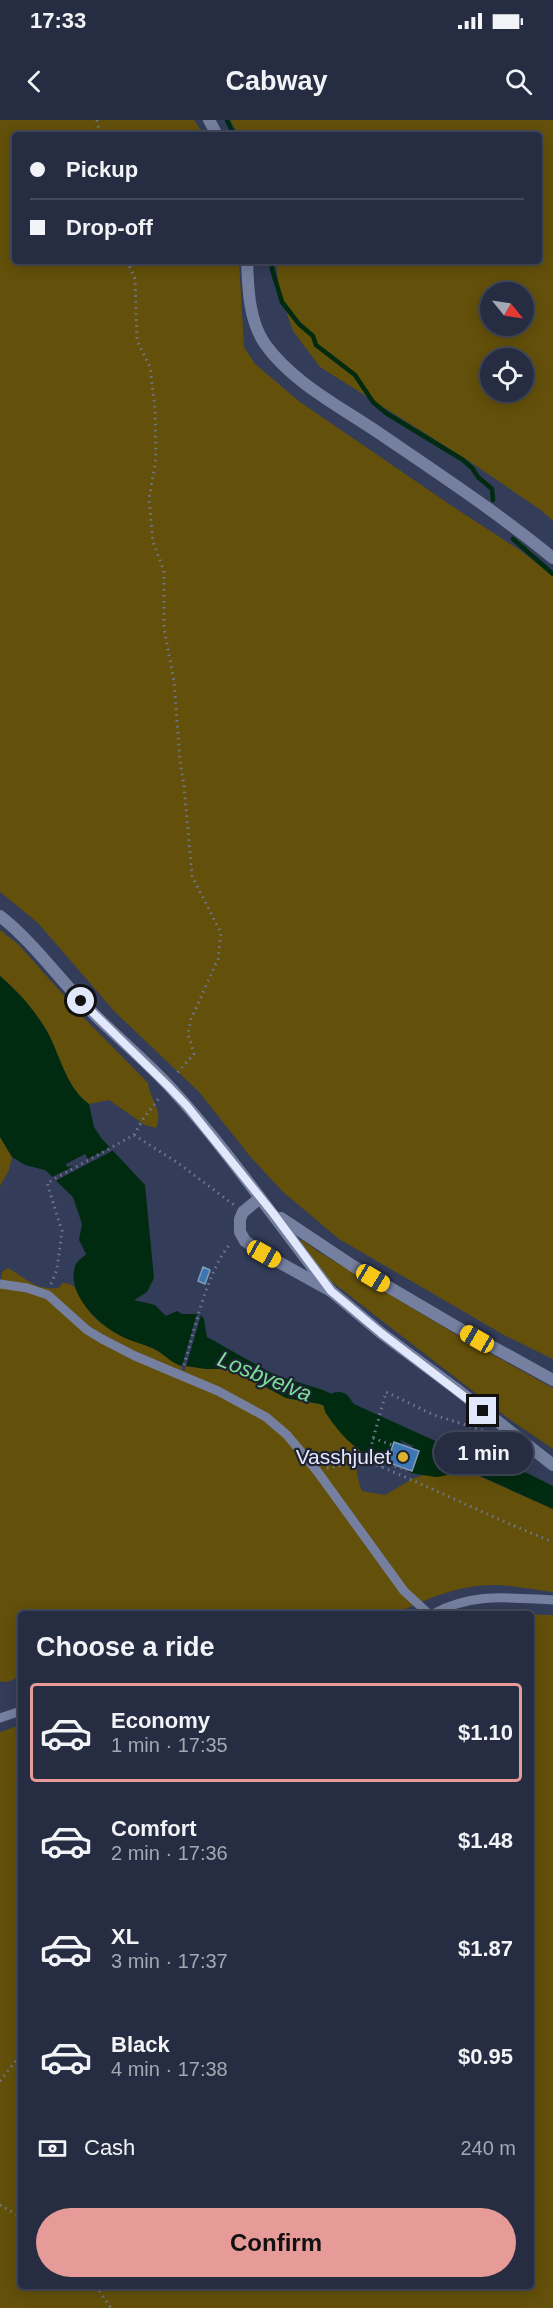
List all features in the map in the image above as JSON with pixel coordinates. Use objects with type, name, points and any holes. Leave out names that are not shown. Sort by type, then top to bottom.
[{"type":"street","points":[[247,264],[250,301],[255,323],[265,344],[282,363],[333,402],[499,516],[553,558]]},
{"type":"street","points":[[0,916],[20,932],[104,1024],[168,1086],[273,1213],[331,1291]]},
{"type":"street","points":[[260,1198],[243,1212],[239,1223],[244,1241],[331,1291],[381,1333],[553,1465]]},
{"type":"street","points":[[273,1213],[363,1272],[454,1326],[553,1380]]},
{"type":"lane","points":[[0,1284],[27,1288],[48,1295],[87,1330],[102,1339],[135,1356],[218,1391],[266,1417],[287,1435],[317,1471],[404,1591],[427,1611]]},
{"type":"lane","points":[[438,1611],[459,1602],[484,1598],[553,1600]]},
{"type":"lane","points":[[0,1718],[18,1712]]},
{"type":"path","points":[[48,1295],[57,1269],[62,1231],[46,1183],[135,1135],[143,1119],[181,1067],[194,1054],[188,1034],[191,1019],[218,959],[221,933],[192,876],[174,681],[164,628],[164,571],[153,542],[149,499],[156,459],[155,408],[150,367],[137,340],[135,279],[128,264]]},
{"type":"path","points":[[135,1135],[178,1163],[243,1212]]},
{"type":"path","points":[[185,1362],[199,1314],[221,1254],[240,1232]]},
{"type":"path","points":[[367,1460],[386,1392],[434,1415],[457,1423],[492,1433],[512,1434]]},
{"type":"path","points":[[373,1438],[392,1445]]},
{"type":"path","points":[[317,1471],[335,1465],[367,1460],[553,1542]]},
{"type":"path","points":[[381,1467],[383,1462],[408,1470]]},
{"type":"path","points":[[0,2080],[18,2058]]},
{"type":"path","points":[[0,2205],[18,2215]]},
{"type":"path","points":[[98,2289],[111,2308]]},
{"type":"shaded area","points":[[0,120],[194,120],[202,132],[12,132],[12,264],[239,264],[244,347],[255,364],[300,402],[521,551],[553,576],[553,1359],[504,1335],[339,1239],[282,1191],[249,1155],[199,1092],[114,1011],[38,923],[0,892]]},
{"type":"shaded area","points":[[230,120],[553,120],[553,521],[469,461],[320,367],[293,331],[279,291],[276,264],[542,264],[542,132],[237,132]]},
{"type":"shaded area","points":[[0,930],[18,944],[84,1018],[148,1083],[158,1111],[156,1128],[145,1125],[109,1100],[89,1104],[82,1098],[66,1074],[40,1020],[0,976]]},
{"type":"shaded area","points":[[0,1137],[12,1157],[9,1170],[0,1186]]},
{"type":"shaded area","points":[[301,1239],[457,1335],[553,1388],[553,1449],[509,1419],[319,1272],[300,1246]]},
{"type":"shaded area","points":[[8,1268],[43,1287],[58,1288],[63,1283],[73,1286],[92,1315],[100,1322],[158,1351],[172,1362],[182,1366],[182,1370],[185,1371],[186,1366],[232,1369],[286,1398],[320,1404],[382,1433],[359,1458],[357,1472],[362,1491],[385,1495],[414,1478],[446,1469],[452,1464],[553,1509],[553,1592],[493,1585],[467,1587],[401,1611],[18,1611],[18,1676],[9,1681],[0,1681],[0,1286],[2,1272]]},
{"type":"shaded area","points":[[504,1609],[516,1611],[492,1611]]},
{"type":"shaded area","points":[[534,1614],[553,1615],[553,2308],[0,2308],[0,1732],[18,1726],[18,2289],[534,2289]]},
{"type":"water","points":[[0,976],[28,1004],[40,1020],[70,1082],[89,1104],[94,1127],[102,1139],[145,1185],[154,1278],[147,1292],[134,1300],[155,1305],[166,1316],[177,1311],[182,1314],[197,1314],[182,1366],[172,1362],[158,1351],[111,1330],[85,1306],[75,1285],[76,1264],[86,1254],[79,1240],[82,1224],[73,1197],[45,1170],[25,1165],[12,1157],[0,1137]]},
{"type":"water","points":[[201,1315],[204,1319],[207,1337],[275,1375],[323,1390],[442,1444],[527,1473],[553,1486],[553,1509],[320,1404],[286,1398],[232,1369],[186,1366]]},
{"type":"pier","points":[[113,1146],[116,1149],[53,1182],[50,1178],[74,1166],[67,1167],[66,1164],[85,1154],[88,1159]]},
{"type":"building","points":[[203,1267],[210,1270],[205,1284],[198,1281]]},
{"type":"building","name":"Vasshjulet","points":[[394,1442],[419,1451],[412,1471],[387,1462]]},
{"type":"waterway","points":[[227,120],[233,132]]},
{"type":"waterway","points":[[272,264],[282,302],[299,324],[313,336],[316,345],[355,375],[373,402],[386,413],[463,460],[492,489],[493,500]]},
{"type":"waterway","points":[[513,539],[553,574]]},
{"type":"waterway","name":"Losbyelva","points":[[338,1406],[360,1433],[390,1450]]},
{"type":"waterway","name":"Losbyelva","points":[[417,1460],[436,1463],[459,1458]]},
{"type":"place","name":"Vasshjulet","points":[[403,1457]]},
{"type":"route","points":[[81,1001],[187,1106],[273,1213],[331,1291],[381,1333],[483,1411]]}]
